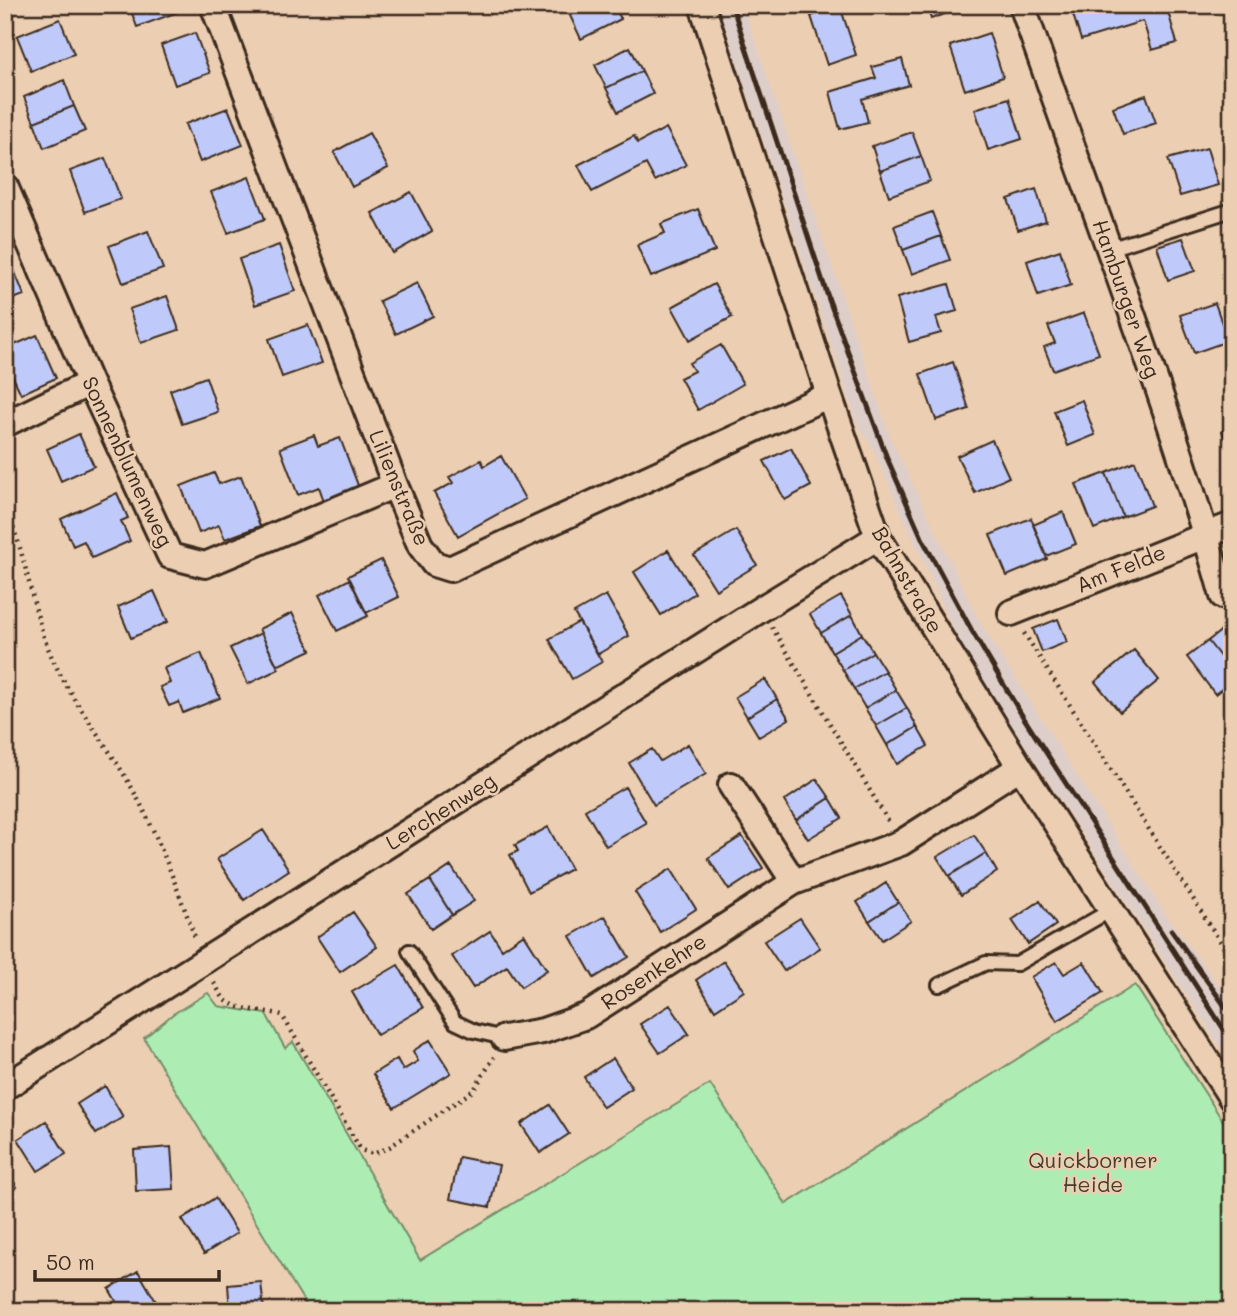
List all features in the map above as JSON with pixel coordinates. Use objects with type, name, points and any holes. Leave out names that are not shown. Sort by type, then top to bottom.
[{"type":"street","name":"Lilienstraße","points":[[213,5],[395,485],[420,545],[434,565],[450,569],[829,395]]},
{"type":"street","name":"Bahnstraße","points":[[702,5],[878,537],[1232,1100]]},
{"type":"street","name":"Hamburger Weg","points":[[1022,5],[1109,249],[1206,536],[1223,596]]},
{"type":"street","name":"Sonnenblumenweg","points":[[5,186],[90,383],[170,556],[205,565],[395,485]]},
{"type":"street","points":[[5,424],[90,383]]},
{"type":"street","name":"Am Felde","points":[[1011,613],[1232,525]]},
{"type":"street","name":"Lerchenweg","points":[[5,1087],[878,537]]},
{"type":"street","name":"Rosenkehre","points":[[504,1038],[543,1031],[586,1016],[794,882],[901,843],[1020,766]]},
{"type":"street","points":[[731,785],[794,882]]},
{"type":"lane","points":[[1109,249],[1232,209]]},
{"type":"lane","points":[[939,985],[986,963],[1017,964],[1111,910]]},
{"type":"lane","points":[[409,951],[455,1021],[474,1031],[504,1038]]},
{"type":"path","points":[[5,508],[16,531],[37,611],[55,664],[156,832],[213,982],[226,1001],[241,1008],[282,1015],[361,1150],[373,1154],[388,1148],[474,1090],[504,1038]]},
{"type":"path","points":[[761,609],[901,843]]},
{"type":"path","points":[[1011,613],[1232,960]]},
{"type":"shaded area","points":[[718,5],[743,5],[891,439],[981,624],[1166,915],[1232,1002],[1232,1065],[962,648],[872,447],[858,425]]},
{"type":"green space","name":"Quickborner Heide","points":[[1135,985],[1232,1135],[1232,1311],[304,1311],[308,1308],[144,1038],[173,1014],[208,993],[218,1006],[266,1014],[285,1048],[293,1042],[420,1260],[710,1084],[786,1204]]},
{"type":"building","points":[[129,5],[175,5],[178,12],[137,27]]},
{"type":"building","points":[[565,5],[614,5],[621,19],[581,39]]},
{"type":"building","points":[[926,5],[970,5],[931,19]]},
{"type":"building","points":[[1070,5],[1177,5],[1167,8],[1177,43],[1152,50],[1143,21],[1081,40]]},
{"type":"building","points":[[840,6],[856,55],[827,65],[811,16]]},
{"type":"building","points":[[60,19],[74,54],[31,71],[17,36]]},
{"type":"building","points":[[195,33],[210,73],[175,85],[161,45]]},
{"type":"building","points":[[989,33],[1003,77],[965,90],[950,46]]},
{"type":"building","points":[[630,47],[642,71],[606,88],[595,65]]},
{"type":"building","points":[[902,59],[909,85],[862,99],[868,122],[840,129],[830,92],[876,78],[872,67]]},
{"type":"building","points":[[642,71],[653,94],[618,112],[606,88]]},
{"type":"building","points":[[64,80],[74,106],[34,122],[24,97]]},
{"type":"building","points":[[1146,95],[1156,123],[1123,134],[1113,107]]},
{"type":"building","points":[[1009,98],[1022,139],[988,150],[975,109]]},
{"type":"building","points":[[74,106],[85,131],[44,148],[34,122]]},
{"type":"building","points":[[228,108],[243,145],[200,162],[185,124]]},
{"type":"building","points":[[666,128],[686,165],[655,181],[646,164],[592,192],[578,165],[634,136],[638,143]]},
{"type":"building","points":[[912,132],[921,156],[880,171],[872,146]]},
{"type":"building","points":[[369,133],[388,168],[352,187],[334,152]]},
{"type":"building","points":[[1207,148],[1218,185],[1180,196],[1168,159]]},
{"type":"building","points":[[921,156],[930,181],[889,196],[880,171]]},
{"type":"building","points":[[105,158],[121,199],[85,212],[70,171]]},
{"type":"building","points":[[249,177],[265,219],[228,233],[211,192]]},
{"type":"building","points":[[1036,189],[1046,221],[1018,230],[1008,199]]},
{"type":"building","points":[[411,192],[432,231],[393,253],[372,213]]},
{"type":"building","points":[[698,209],[715,251],[651,277],[637,245],[665,233],[661,224]]},
{"type":"building","points":[[932,212],[941,236],[903,250],[894,226]]},
{"type":"building","points":[[148,231],[163,269],[123,283],[109,246]]},
{"type":"building","points":[[941,236],[950,260],[912,274],[903,250]]},
{"type":"building","points":[[1183,238],[1195,271],[1168,280],[1157,246]]},
{"type":"building","points":[[279,245],[295,291],[255,305],[239,259]]},
{"type":"building","points":[[1060,250],[1071,285],[1038,296],[1027,261]]},
{"type":"building","points":[[8,255],[24,295],[5,302],[5,257]]},
{"type":"building","points":[[417,283],[433,316],[396,334],[379,301]]},
{"type":"building","points":[[714,284],[732,317],[690,340],[672,307]]},
{"type":"building","points":[[949,284],[957,311],[936,317],[941,333],[909,342],[897,298]]},
{"type":"building","points":[[167,296],[179,330],[141,343],[129,309]]},
{"type":"building","points":[[1215,303],[1228,341],[1194,353],[1180,315]]},
{"type":"building","points":[[1084,313],[1099,354],[1053,370],[1044,347],[1055,343],[1048,326]]},
{"type":"building","points":[[308,325],[322,363],[282,377],[269,339]]},
{"type":"building","points":[[37,335],[56,378],[21,394],[5,360],[5,349]]},
{"type":"building","points":[[721,345],[743,384],[698,410],[680,378],[694,371],[689,363]]},
{"type":"building","points":[[953,362],[969,409],[936,420],[920,374]]},
{"type":"building","points":[[206,377],[218,412],[182,424],[170,390]]},
{"type":"building","points":[[1082,400],[1095,435],[1068,446],[1054,411]]},
{"type":"building","points":[[1232,427],[1232,451],[1222,431]]},
{"type":"building","points":[[79,434],[94,466],[61,481],[47,449]]},
{"type":"building","points":[[314,435],[318,446],[340,438],[359,488],[324,501],[319,487],[298,495],[280,448]]},
{"type":"building","points":[[992,440],[1009,477],[975,493],[957,456]]},
{"type":"building","points":[[791,448],[811,486],[785,500],[764,461]]},
{"type":"building","points":[[501,456],[525,499],[458,536],[434,493],[453,483],[449,477],[481,460],[484,466]]},
{"type":"building","points":[[1135,461],[1152,506],[1123,517],[1106,473]]},
{"type":"building","points":[[214,473],[219,484],[241,476],[260,526],[225,539],[219,525],[199,533],[181,486]]},
{"type":"building","points":[[1106,473],[1123,517],[1094,529],[1076,484]]},
{"type":"building","points":[[117,493],[128,518],[121,521],[130,541],[92,558],[84,541],[73,546],[61,519]]},
{"type":"building","points":[[1063,512],[1076,544],[1046,556],[1033,525]]},
{"type":"building","points":[[1031,518],[1047,559],[1007,576],[990,535]]},
{"type":"building","points":[[736,530],[757,565],[716,590],[694,555]]},
{"type":"building","points":[[668,550],[695,593],[661,615],[634,572]]},
{"type":"building","points":[[381,560],[399,597],[366,613],[348,576]]},
{"type":"building","points":[[350,579],[368,616],[337,631],[319,595]]},
{"type":"building","points":[[154,591],[168,622],[131,638],[118,607]]},
{"type":"building","points":[[606,595],[629,636],[598,654],[574,613]]},
{"type":"building","points":[[841,596],[852,615],[821,633],[810,614]]},
{"type":"building","points":[[292,613],[311,650],[277,666],[259,629]]},
{"type":"building","points":[[852,615],[862,634],[832,652],[821,633]]},
{"type":"building","points":[[1058,619],[1067,642],[1042,652],[1033,629]]},
{"type":"building","points":[[579,622],[602,662],[572,679],[549,639]]},
{"type":"building","points":[[1228,625],[1232,629],[1232,672],[1208,641]]},
{"type":"building","points":[[261,633],[279,669],[248,684],[230,648]]},
{"type":"building","points":[[862,634],[873,652],[843,670],[832,652]]},
{"type":"building","points":[[1208,641],[1232,672],[1232,681],[1215,694],[1187,657]]},
{"type":"building","points":[[1134,650],[1159,680],[1120,712],[1095,682]]},
{"type":"building","points":[[873,652],[885,671],[854,689],[843,670]]},
{"type":"building","points":[[201,653],[220,698],[183,713],[179,702],[169,706],[160,687],[170,683],[164,668]]},
{"type":"building","points":[[885,671],[896,690],[865,708],[854,689]]},
{"type":"building","points":[[765,679],[777,699],[747,717],[735,697]]},
{"type":"building","points":[[896,690],[907,708],[876,726],[865,708]]},
{"type":"building","points":[[777,699],[789,719],[759,737],[747,717]]},
{"type":"building","points":[[907,708],[917,727],[887,745],[876,726]]},
{"type":"building","points":[[917,727],[928,746],[897,764],[887,745]]},
{"type":"building","points":[[688,744],[706,774],[654,805],[629,763],[652,749],[660,761]]},
{"type":"building","points":[[817,779],[830,798],[796,820],[784,801]]},
{"type":"building","points":[[625,787],[646,823],[606,846],[585,810]]},
{"type":"building","points":[[830,798],[842,818],[808,839],[796,820]]},
{"type":"building","points":[[548,827],[571,869],[529,892],[510,855],[518,851],[515,845]]},
{"type":"building","points":[[263,830],[289,870],[244,900],[217,859]]},
{"type":"building","points":[[974,835],[986,853],[949,876],[937,857]]},
{"type":"building","points":[[742,836],[763,868],[729,890],[708,858]]},
{"type":"building","points":[[986,853],[997,872],[961,895],[949,876]]},
{"type":"building","points":[[451,866],[474,901],[452,915],[430,880]]},
{"type":"building","points":[[671,869],[696,909],[660,932],[635,892]]},
{"type":"building","points":[[430,880],[452,915],[431,929],[408,894]]},
{"type":"building","points":[[886,883],[898,902],[869,921],[857,902]]},
{"type":"building","points":[[1040,901],[1056,925],[1028,944],[1012,920]]},
{"type":"building","points":[[898,902],[911,921],[882,940],[869,921]]},
{"type":"building","points":[[353,912],[377,947],[340,972],[317,937]]},
{"type":"building","points":[[605,916],[629,957],[594,978],[570,936]]},
{"type":"building","points":[[800,918],[820,948],[784,971],[764,941]]},
{"type":"building","points":[[490,931],[502,949],[524,934],[547,970],[521,987],[507,966],[473,988],[452,956]]},
{"type":"building","points":[[724,961],[744,991],[715,1010],[696,980]]},
{"type":"building","points":[[1056,962],[1064,974],[1084,962],[1103,993],[1057,1021],[1031,977]]},
{"type":"building","points":[[398,965],[423,1008],[377,1035],[352,992]]},
{"type":"building","points":[[670,1005],[689,1034],[660,1053],[640,1024]]},
{"type":"building","points":[[430,1040],[451,1073],[394,1108],[373,1074],[397,1059],[403,1070],[418,1061],[413,1051]]},
{"type":"building","points":[[613,1058],[632,1088],[603,1107],[584,1077]]},
{"type":"building","points":[[105,1086],[123,1117],[96,1134],[77,1104]]},
{"type":"building","points":[[550,1105],[569,1134],[540,1153],[521,1124]]},
{"type":"building","points":[[46,1121],[66,1154],[38,1171],[18,1139]]},
{"type":"building","points":[[171,1147],[174,1189],[136,1191],[134,1150]]},
{"type":"building","points":[[459,1157],[499,1165],[490,1207],[450,1199]]},
{"type":"building","points":[[5,1167],[17,1187],[5,1194]]},
{"type":"building","points":[[215,1198],[237,1233],[204,1254],[182,1219]]},
{"type":"building","points":[[138,1271],[160,1311],[122,1311],[109,1289]]},
{"type":"building","points":[[261,1282],[264,1311],[230,1311],[228,1285]]},
{"type":"railway","points":[[732,5],[829,300],[887,458],[923,540],[1020,712],[1232,1042]]},
{"type":"railway","points":[[1171,930],[1232,1016]]}]
